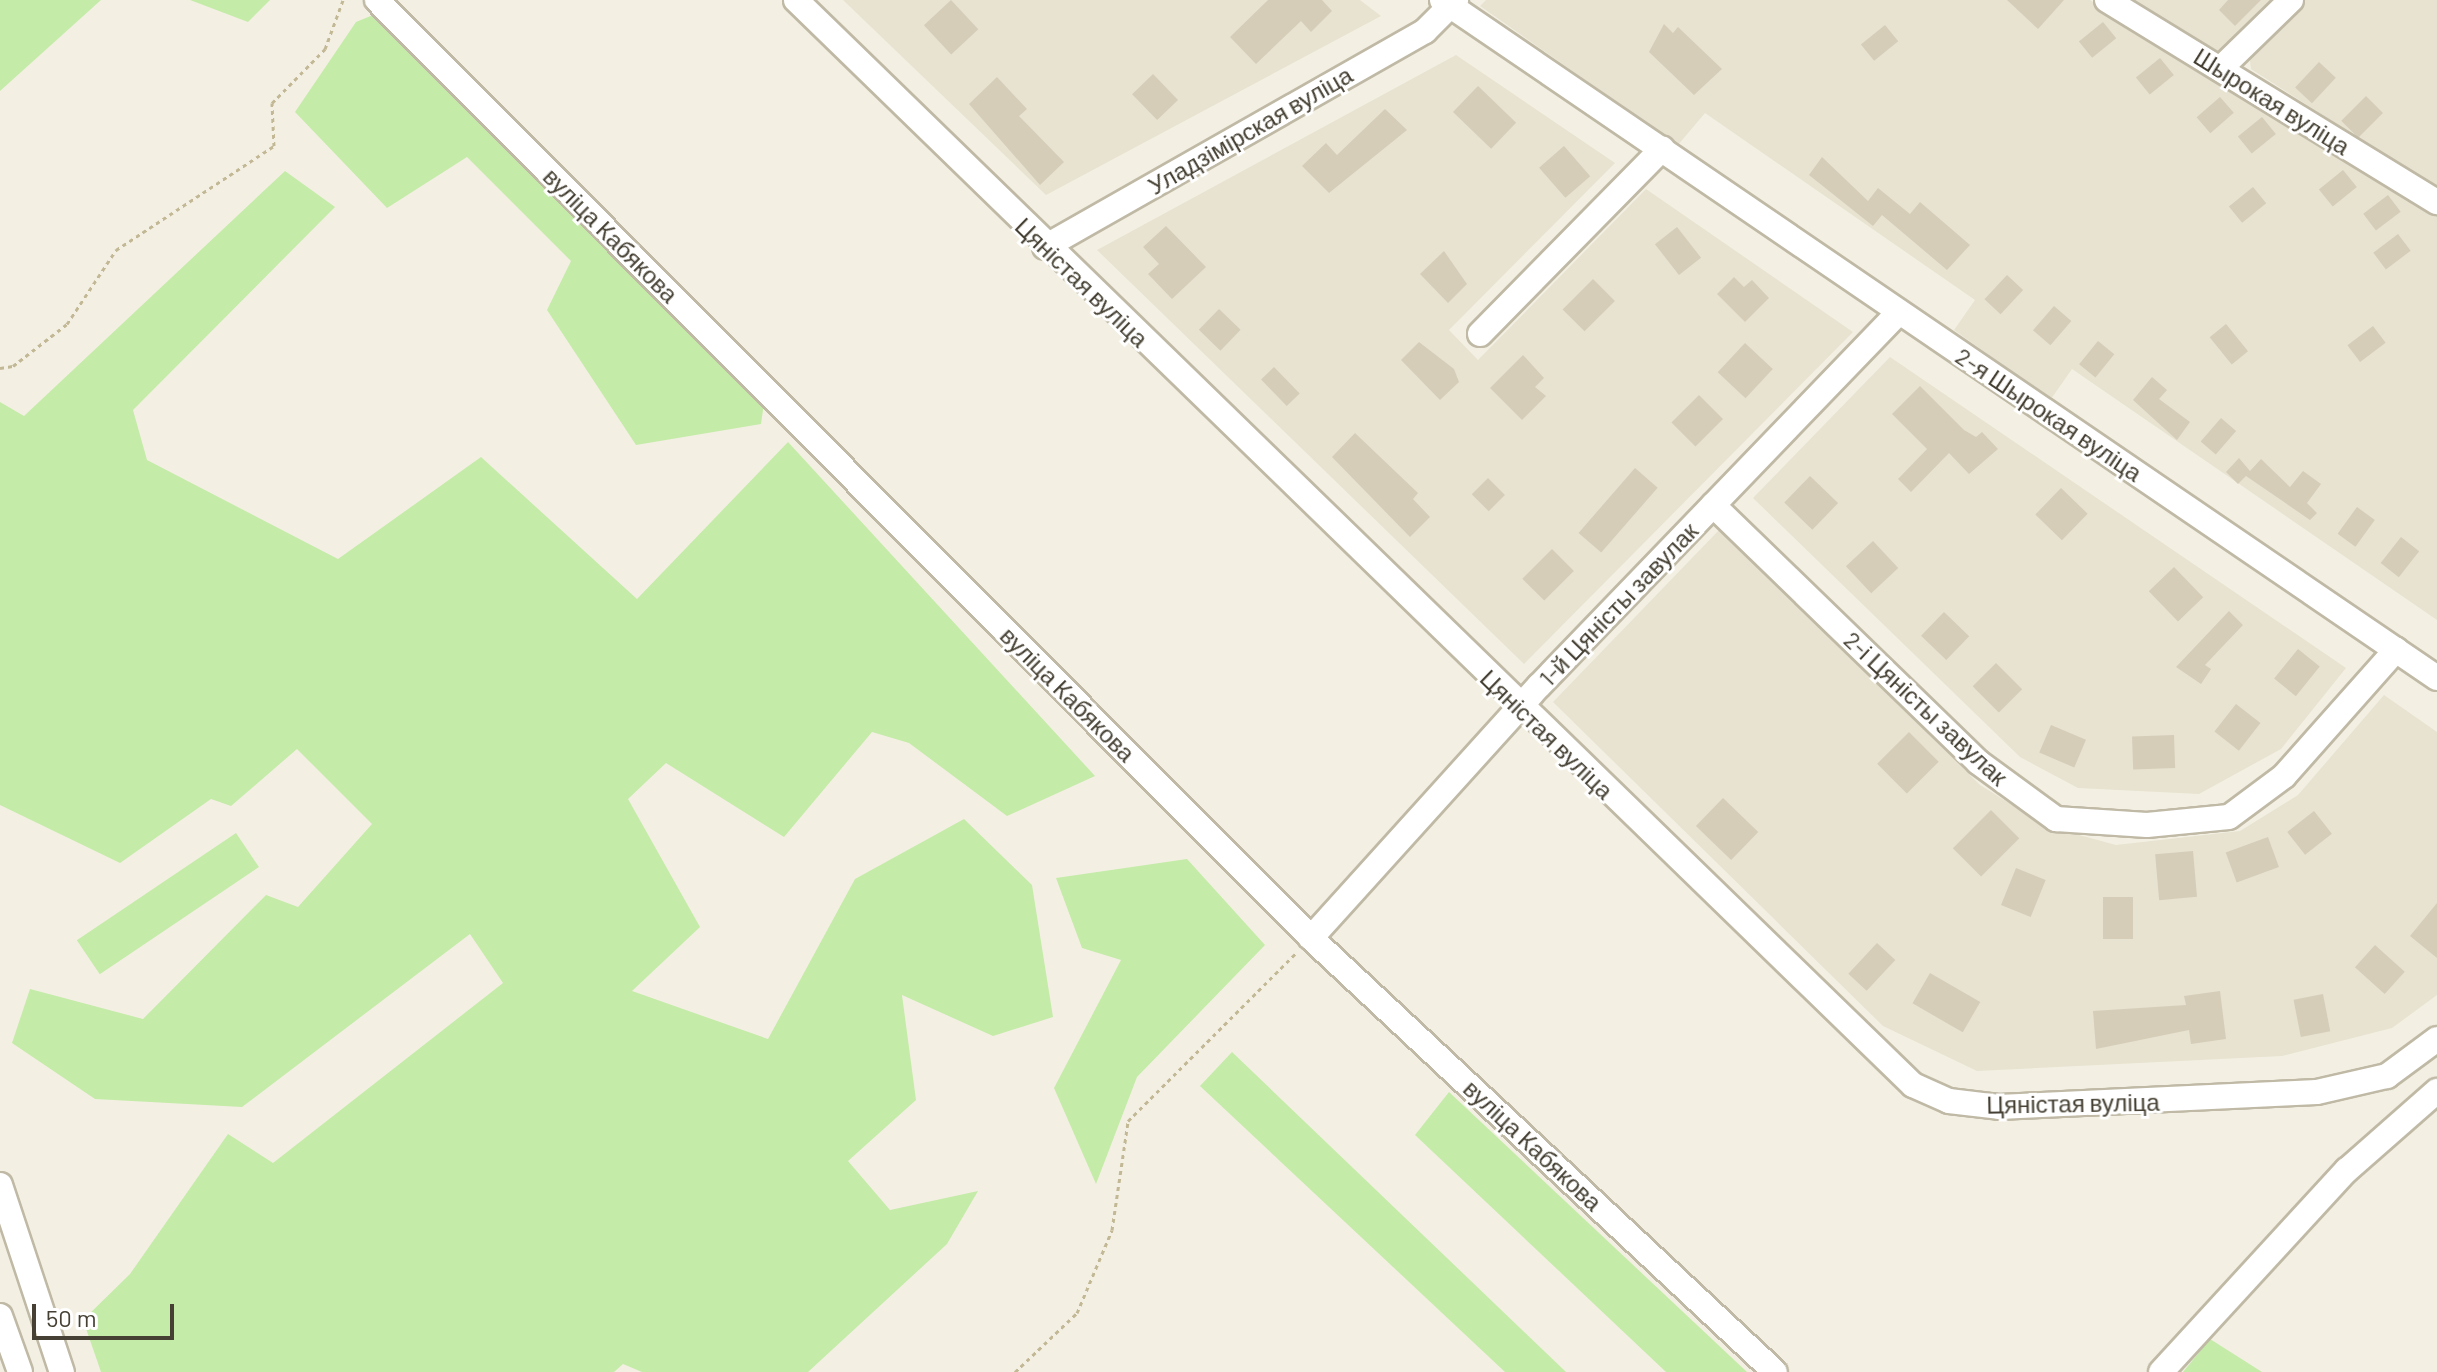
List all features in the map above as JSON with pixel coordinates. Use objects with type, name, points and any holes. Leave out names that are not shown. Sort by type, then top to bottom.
[{"type":"street","name":"вуліца Кабякова","points":[[377,0],[1311,938],[1775,1372]]},
{"type":"street","name":"Цяністая вуліца","points":[[796,0],[1045,247],[1880,1059],[1932,1096],[2058,1107],[2317,1092],[2387,1076],[2437,1039]]},
{"type":"street","name":"Шырокая вуліца","points":[[2107,0],[2437,202]]},
{"type":"street","points":[[2220,69],[2291,0]]},
{"type":"street","name":"Уладзімірская вуліца","points":[[1045,247],[1425,31],[1449,2]]},
{"type":"street","name":"2-я Шырокая вуліца","points":[[1449,2],[2437,678]]},
{"type":"street","points":[[1480,334],[1662,149]]},
{"type":"street","name":"1-й Цяністы завулак","points":[[1311,938],[1520,707],[1899,312]]},
{"type":"street","name":"2-і Цяністы завулак","points":[[1713,505],[1978,762],[2056,819],[2147,825],[2229,817],[2284,776],[2396,650]]},
{"type":"street","points":[[2161,1372],[2347,1170],[2437,1091]]},
{"type":"street","points":[[0,1187],[62,1372]]},
{"type":"street","points":[[0,1316],[20,1372]]},
{"type":"path","points":[[0,368],[13,366],[67,324],[116,250],[274,146],[272,103],[325,49],[343,0]]},
{"type":"path","points":[[1015,1372],[1077,1313],[1112,1230],[1128,1121],[1311,938]]},
{"type":"shaded area","points":[[843,0],[1360,0],[1381,16],[1046,195]]},
{"type":"shaded area","points":[[1486,0],[2090,0],[2437,216],[2437,620],[2072,369],[2051,399],[1954,330],[1975,300],[1705,113],[1678,145],[1480,6]]},
{"type":"shaded area","points":[[2130,0],[2279,0],[2219,57]]},
{"type":"shaded area","points":[[2305,0],[2437,0],[2437,188],[2251,69],[2249,54]]},
{"type":"shaded area","points":[[1456,55],[1615,163],[1449,330],[1478,360],[1646,189],[1853,332],[1524,664],[1097,250]]},
{"type":"shaded area","points":[[1890,357],[2346,668],[2281,749],[2199,794],[2078,788],[2020,757],[1753,498]]},
{"type":"shaded area","points":[[1720,529],[1980,785],[2046,826],[2116,845],[2240,831],[2298,795],[2384,695],[2437,732],[2437,995],[2392,1028],[2282,1056],[1977,1071],[1883,1026],[1553,702]]},
{"type":"green space","points":[[0,0],[101,0],[0,91]]},
{"type":"green space","points":[[190,0],[270,0],[248,22]]},
{"type":"green space","points":[[373,15],[764,403],[761,424],[636,445],[547,310],[571,261],[467,157],[387,208],[295,112],[356,22]]},
{"type":"green space","points":[[285,171],[335,207],[133,410],[147,460],[338,559],[481,457],[637,599],[788,442],[1095,776],[1007,816],[909,743],[872,732],[784,837],[666,763],[628,799],[700,927],[632,991],[768,1039],[855,879],[964,819],[1032,885],[1053,1017],[993,1036],[902,995],[916,1100],[848,1161],[890,1210],[978,1191],[947,1244],[808,1372],[642,1372],[623,1364],[614,1372],[101,1372],[83,1320],[130,1274],[228,1134],[273,1163],[503,983],[470,934],[242,1107],[95,1099],[12,1043],[30,989],[143,1019],[266,895],[298,907],[372,824],[297,749],[231,806],[211,799],[120,863],[0,805],[0,402],[24,416]]},
{"type":"green space","points":[[236,833],[259,867],[100,974],[77,940]]},
{"type":"green space","points":[[1187,859],[1265,945],[1137,1077],[1096,1184],[1054,1088],[1121,960],[1082,948],[1056,878]]},
{"type":"green space","points":[[1232,1052],[1566,1372],[1505,1372],[1200,1086]]},
{"type":"green space","points":[[1449,1092],[1747,1372],[1666,1372],[1415,1135]]},
{"type":"green space","points":[[2210,1339],[2262,1372],[2183,1372]]},
{"type":"building","points":[[951,0],[978,29],[951,54],[924,25]]},
{"type":"building","points":[[1268,0],[1322,0],[1332,11],[1311,32],[1301,21],[1256,64],[1230,37]]},
{"type":"building","points":[[2007,0],[2064,0],[2038,29]]},
{"type":"building","points":[[2228,0],[2261,0],[2235,26],[2219,10]]},
{"type":"building","points":[[2103,22],[2116,38],[2092,58],[2079,42]]},
{"type":"building","points":[[1664,24],[1673,33],[1678,27],[1722,69],[1694,95],[1649,52]]},
{"type":"building","points":[[1885,25],[1898,41],[1874,61],[1861,45]]},
{"type":"building","points":[[2160,58],[2174,75],[2150,95],[2136,78]]},
{"type":"building","points":[[2319,62],[2336,78],[2312,103],[2295,88]]},
{"type":"building","points":[[1153,74],[1178,100],[1157,120],[1132,94]]},
{"type":"building","points":[[997,77],[1027,109],[1019,116],[1064,162],[1040,185],[969,104]]},
{"type":"building","points":[[1478,86],[1516,123],[1491,149],[1453,112]]},
{"type":"building","points":[[2366,96],[2383,113],[2358,138],[2341,121]]},
{"type":"building","points":[[2220,97],[2234,113],[2210,133],[2197,117]]},
{"type":"building","points":[[1385,109],[1407,130],[1329,193],[1302,166],[1326,143],[1337,155]]},
{"type":"building","points":[[2262,117],[2276,134],[2252,154],[2238,137]]},
{"type":"building","points":[[1564,146],[1590,176],[1565,198],[1539,168]]},
{"type":"building","points":[[1822,157],[1868,201],[1878,188],[1910,214],[1920,202],[1970,245],[1947,270],[1882,215],[1873,226],[1809,175]]},
{"type":"building","points":[[2343,170],[2357,187],[2333,207],[2319,190]]},
{"type":"building","points":[[2253,187],[2266,203],[2242,223],[2229,207]]},
{"type":"building","points":[[2388,195],[2401,212],[2376,230],[2363,214]]},
{"type":"building","points":[[1166,226],[1206,267],[1172,299],[1148,274],[1159,264],[1143,247]]},
{"type":"building","points":[[1677,227],[1701,258],[1679,275],[1655,244]]},
{"type":"building","points":[[2398,234],[2411,251],[2386,269],[2373,253]]},
{"type":"building","points":[[1444,251],[1467,284],[1448,303],[1420,274]]},
{"type":"building","points":[[2007,275],[2023,290],[2001,314],[1984,299]]},
{"type":"building","points":[[1734,277],[1744,287],[1752,280],[1769,298],[1745,322],[1717,294]]},
{"type":"building","points":[[1593,279],[1615,301],[1585,331],[1563,309]]},
{"type":"building","points":[[2054,306],[2071,321],[2050,345],[2033,330]]},
{"type":"building","points":[[1219,309],[1241,330],[1220,351],[1199,330]]},
{"type":"building","points":[[2226,324],[2248,351],[2232,364],[2210,337]]},
{"type":"building","points":[[2373,326],[2386,343],[2360,362],[2347,345]]},
{"type":"building","points":[[2098,341],[2114,354],[2095,378],[2079,364]]},
{"type":"building","points":[[1419,342],[1454,369],[1459,382],[1440,400],[1401,360]]},
{"type":"building","points":[[1745,343],[1773,369],[1746,398],[1718,372]]},
{"type":"building","points":[[1523,355],[1544,378],[1535,387],[1546,396],[1522,420],[1490,388]]},
{"type":"building","points":[[1274,367],[1300,394],[1287,406],[1261,380]]},
{"type":"building","points":[[2152,377],[2167,390],[2159,399],[2190,422],[2177,440],[2133,400]]},
{"type":"building","points":[[1920,386],[1964,430],[1976,437],[1982,432],[1998,449],[1969,474],[1949,453],[1911,492],[1898,479],[1927,449],[1892,414]]},
{"type":"building","points":[[1699,395],[1723,419],[1695,447],[1671,423]]},
{"type":"building","points":[[2221,418],[2236,431],[2216,455],[2201,441]]},
{"type":"building","points":[[1355,433],[1418,493],[1413,499],[1430,517],[1410,537],[1332,457]]},
{"type":"building","points":[[2239,458],[2250,471],[2261,459],[2290,487],[2303,471],[2321,484],[2307,503],[2317,513],[2310,520],[2246,476],[2238,484],[2226,472]]},
{"type":"building","points":[[1635,468],[1658,488],[1601,553],[1579,533]]},
{"type":"building","points":[[1810,476],[1838,503],[1812,530],[1784,503]]},
{"type":"building","points":[[1488,478],[1505,495],[1489,511],[1472,494]]},
{"type":"building","points":[[2061,488],[2088,514],[2062,540],[2035,515]]},
{"type":"building","points":[[2357,507],[2375,520],[2355,547],[2338,534]]},
{"type":"building","points":[[2401,537],[2419,551],[2399,577],[2381,563]]},
{"type":"building","points":[[1873,541],[1898,568],[1871,593],[1846,566]]},
{"type":"building","points":[[1552,549],[1574,571],[1544,601],[1522,579]]},
{"type":"building","points":[[2174,567],[2203,597],[2178,622],[2149,591]]},
{"type":"building","points":[[2229,611],[2243,625],[2205,665],[2211,669],[2201,684],[2176,667]]},
{"type":"building","points":[[1944,612],[1969,636],[1946,660],[1921,636]]},
{"type":"building","points":[[2298,649],[2320,667],[2296,696],[2274,679]]},
{"type":"building","points":[[1996,663],[2022,689],[1999,712],[1973,686]]},
{"type":"building","points":[[2236,704],[2260,723],[2239,751],[2214,732]]},
{"type":"building","points":[[2051,725],[2086,740],[2074,767],[2039,753]]},
{"type":"building","points":[[1909,732],[1939,762],[1907,794],[1877,764]]},
{"type":"building","points":[[2174,735],[2175,768],[2133,769],[2132,736]]},
{"type":"building","points":[[1723,798],[1758,832],[1731,860],[1696,826]]},
{"type":"building","points":[[1991,810],[2019,838],[1981,876],[1953,848]]},
{"type":"building","points":[[2314,811],[2332,834],[2305,855],[2287,832]]},
{"type":"building","points":[[2268,837],[2279,867],[2237,882],[2226,852]]},
{"type":"building","points":[[2193,851],[2197,897],[2159,900],[2155,854]]},
{"type":"building","points":[[2016,868],[2046,880],[2031,917],[2001,905]]},
{"type":"building","points":[[2103,897],[2133,897],[2133,939],[2103,939]]},
{"type":"building","points":[[2437,903],[2437,958],[2410,936]]},
{"type":"building","points":[[1877,943],[1895,960],[1867,991],[1848,974]]},
{"type":"building","points":[[2375,945],[2405,972],[2385,994],[2355,967]]},
{"type":"building","points":[[1930,973],[1980,1002],[1963,1032],[1912,1003]]},
{"type":"building","points":[[2220,991],[2226,1039],[2191,1044],[2189,1030],[2096,1049],[2093,1011],[2186,1005],[2184,996]]},
{"type":"building","points":[[2323,994],[2330,1031],[2301,1037],[2294,1000]]}]
